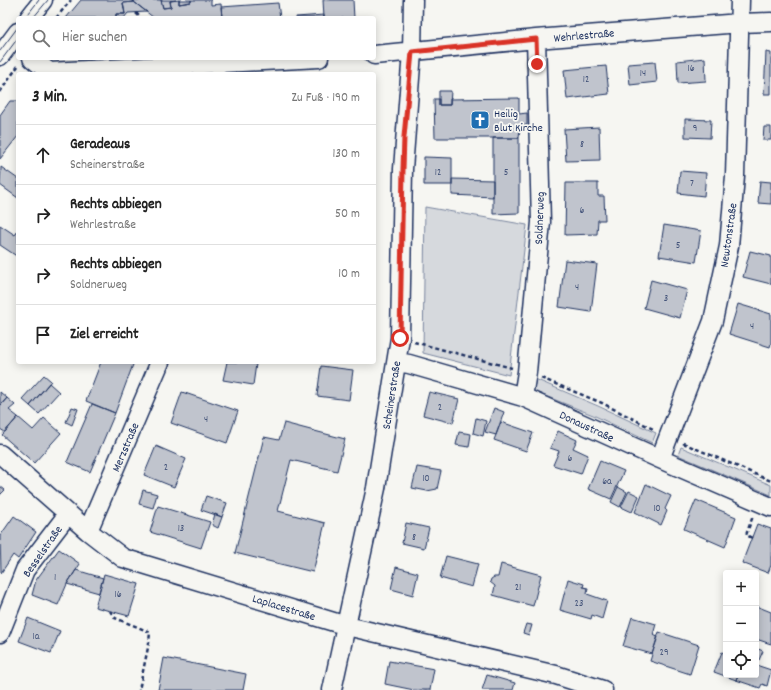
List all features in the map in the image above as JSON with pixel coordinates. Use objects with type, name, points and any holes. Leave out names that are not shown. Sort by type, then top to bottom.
[{"type":"street","points":[[31,16],[43,0]]},
{"type":"street","name":"Scheinerstraße","points":[[332,690],[376,488],[400,338],[404,153],[412,52],[413,0]]},
{"type":"street","name":"Newtonstraße","points":[[660,459],[713,320],[729,246],[735,176],[740,0]]},
{"type":"street","name":"Wehrlestraße","points":[[376,55],[536,39],[740,23],[771,22]]},
{"type":"street","name":"Soldnerweg","points":[[524,396],[541,222],[536,39]]},
{"type":"street","points":[[31,60],[49,72],[217,68],[299,60]]},
{"type":"street","name":"Donaustraße","points":[[397,362],[524,396],[660,459],[771,507]]},
{"type":"street","name":"Merzstraße","points":[[88,531],[159,364]]},
{"type":"street","name":"Laplacestraße","points":[[0,454],[88,531],[123,558],[347,626],[554,682],[603,690]]},
{"type":"street","name":"Besselstraße","points":[[0,634],[25,570],[68,514]]},
{"type":"path","points":[[58,16],[71,0]]},
{"type":"path","points":[[136,13],[139,16]]},
{"type":"path","points":[[0,92],[16,50]]},
{"type":"path","points":[[400,338],[527,372],[602,403],[668,437],[771,481]]},
{"type":"path","points":[[752,538],[746,535],[754,514]]},
{"type":"path","points":[[110,611],[115,618],[150,632],[139,690]]},
{"type":"shaded area","points":[[425,207],[527,225],[509,375],[423,353]]},
{"type":"shaded area","points":[[535,379],[656,433],[652,443],[593,415],[533,391]]},
{"type":"shaded area","points":[[681,447],[771,485],[771,495],[678,455]]},
{"type":"building","points":[[81,0],[134,0],[134,2],[123,3],[125,14],[116,14],[116,16],[68,16]]},
{"type":"building","points":[[134,0],[161,0],[163,8],[171,7],[170,1],[179,0],[179,4],[191,2],[191,0],[211,0],[211,5],[221,4],[222,16],[152,16],[134,2]]},
{"type":"building","points":[[161,0],[176,0],[170,1],[171,7],[163,8]]},
{"type":"building","points":[[179,0],[191,0],[191,2],[179,4]]},
{"type":"building","points":[[323,0],[353,0],[354,16],[324,16]]},
{"type":"building","points":[[134,2],[147,12],[128,13],[126,16],[116,16],[116,14],[125,14],[123,3]]},
{"type":"building","points":[[278,3],[280,16],[222,16],[221,7]]},
{"type":"building","points":[[766,52],[771,53],[771,94],[764,94]]},
{"type":"building","points":[[705,58],[706,81],[678,83],[677,61]]},
{"type":"building","points":[[655,62],[657,82],[630,85],[628,64]]},
{"type":"building","points":[[606,66],[609,94],[567,99],[564,70]]},
{"type":"building","points":[[439,91],[451,91],[450,105],[439,105]]},
{"type":"building","name":"Heilig Blut Kirche","points":[[519,98],[519,114],[527,113],[527,125],[520,126],[519,138],[435,138],[434,99],[439,99],[439,105],[450,105],[450,99]]},
{"type":"building","points":[[10,101],[16,101],[16,139],[0,159],[0,115]]},
{"type":"building","points":[[685,119],[711,120],[710,138],[685,137]]},
{"type":"building","points":[[599,127],[600,160],[566,161],[564,129]]},
{"type":"building","points":[[764,127],[771,127],[771,140],[763,140]]},
{"type":"building","points":[[493,138],[519,138],[519,213],[493,214]]},
{"type":"building","points":[[424,157],[452,158],[452,185],[424,185]]},
{"type":"building","points":[[1,167],[16,178],[16,197],[0,185]]},
{"type":"building","points":[[680,171],[706,173],[704,196],[678,193]]},
{"type":"building","points":[[452,179],[493,180],[493,197],[452,195]]},
{"type":"building","points":[[760,181],[771,182],[771,204],[758,203]]},
{"type":"building","points":[[566,183],[598,183],[598,196],[604,196],[605,220],[598,220],[597,234],[565,235]]},
{"type":"building","points":[[0,225],[15,235],[16,234],[16,256],[0,245]]},
{"type":"building","points":[[664,225],[701,231],[696,262],[659,256]]},
{"type":"building","points":[[750,251],[771,256],[771,284],[743,277]]},
{"type":"building","points":[[565,260],[597,264],[591,312],[559,307]]},
{"type":"building","points":[[651,280],[687,290],[680,318],[644,308]]},
{"type":"building","points":[[738,304],[771,314],[770,347],[729,334]]},
{"type":"building","points":[[100,364],[133,364],[115,413],[86,401]]},
{"type":"building","points":[[227,364],[256,364],[253,385],[223,380]]},
{"type":"building","points":[[321,366],[353,370],[349,400],[317,396]]},
{"type":"building","points":[[44,375],[51,381],[30,406],[22,399]]},
{"type":"building","points":[[49,383],[59,392],[39,414],[30,406]]},
{"type":"building","points":[[0,392],[7,398],[0,406]]},
{"type":"building","points":[[182,392],[238,411],[227,443],[171,423]]},
{"type":"building","points":[[429,392],[459,399],[453,423],[423,415]]},
{"type":"building","points":[[7,398],[15,405],[9,410],[18,417],[5,432],[0,429],[0,406]]},
{"type":"building","points":[[92,404],[115,413],[90,472],[67,462]]},
{"type":"building","points":[[72,407],[78,409],[72,425],[66,422]]},
{"type":"building","points":[[494,408],[504,412],[496,435],[485,432]]},
{"type":"building","points":[[18,417],[33,430],[44,418],[61,433],[34,463],[2,435]]},
{"type":"building","points":[[476,418],[486,421],[483,436],[473,433]]},
{"type":"building","points":[[501,422],[533,433],[526,451],[494,440]]},
{"type":"building","points":[[284,423],[345,439],[337,471],[291,460],[278,511],[325,523],[313,572],[235,553],[264,437],[279,440]]},
{"type":"building","points":[[558,431],[577,440],[573,448],[588,455],[581,474],[553,465],[559,451],[550,448]]},
{"type":"building","points":[[459,432],[471,434],[469,447],[456,445]]},
{"type":"building","points":[[156,446],[186,459],[174,487],[144,475]]},
{"type":"building","points":[[600,461],[624,471],[611,499],[588,489]]},
{"type":"building","points":[[417,467],[441,471],[437,489],[427,491],[412,488]]},
{"type":"building","points":[[646,484],[671,496],[665,509],[667,511],[661,525],[635,512]]},
{"type":"building","points":[[0,486],[5,490],[0,495]]},
{"type":"building","points":[[618,487],[627,492],[620,507],[611,502]]},
{"type":"building","points":[[143,490],[157,494],[153,508],[139,504]]},
{"type":"building","points":[[629,491],[639,496],[632,512],[621,507]]},
{"type":"building","points":[[206,496],[227,503],[222,517],[201,510]]},
{"type":"building","points":[[696,500],[736,517],[725,547],[684,529]]},
{"type":"building","points":[[158,506],[210,522],[201,548],[150,532]]},
{"type":"building","points":[[215,514],[222,517],[218,528],[212,525]]},
{"type":"building","points":[[14,516],[36,532],[18,559],[13,555],[1,573],[0,536]]},
{"type":"building","points":[[406,523],[429,528],[424,548],[402,543]]},
{"type":"building","points":[[757,524],[771,529],[771,565],[768,573],[742,563]]},
{"type":"building","points":[[59,549],[80,564],[67,584],[58,605],[32,595],[36,580]]},
{"type":"building","points":[[446,556],[478,564],[472,587],[440,578]]},
{"type":"building","points":[[501,564],[541,575],[533,606],[493,595],[495,586],[490,582],[494,577],[498,577]]},
{"type":"building","points":[[396,567],[418,573],[413,595],[391,589]]},
{"type":"building","points":[[76,570],[103,578],[99,593],[67,584]]},
{"type":"building","points":[[104,574],[139,584],[129,616],[95,607]]},
{"type":"building","points":[[568,579],[584,584],[583,587],[588,588],[587,594],[607,601],[602,619],[592,615],[591,619],[560,610]]},
{"type":"building","points":[[759,607],[771,612],[771,644],[759,640]]},
{"type":"building","points":[[632,617],[656,624],[653,635],[658,637],[652,654],[623,646]]},
{"type":"building","points":[[28,618],[60,631],[51,653],[19,641]]},
{"type":"building","points":[[526,624],[532,625],[529,635],[523,633]]},
{"type":"building","points":[[659,632],[699,645],[690,674],[650,661]]},
{"type":"building","points":[[759,649],[763,651],[759,660]]},
{"type":"building","points":[[722,652],[723,675],[714,672]]},
{"type":"building","points":[[164,658],[246,674],[243,690],[158,690]]},
{"type":"building","points":[[389,661],[434,669],[430,690],[414,690],[385,684]]},
{"type":"building","points":[[759,666],[771,670],[767,686],[762,684],[760,688],[736,680],[737,678],[759,678]]},
{"type":"building","points":[[487,675],[515,683],[513,690],[482,690]]},
{"type":"tram line","points":[[27,16],[39,0]]},
{"type":"tram line","points":[[35,16],[48,0]]},
{"type":"tram line","points":[[0,51],[16,30]]},
{"type":"tram line","points":[[0,62],[16,41]]},
{"type":"place","name":"Heilig Blut Kirche","points":[[480,120]]},
{"type":"route","points":[[400,338],[404,137],[412,52],[536,39],[537,64]]}]
